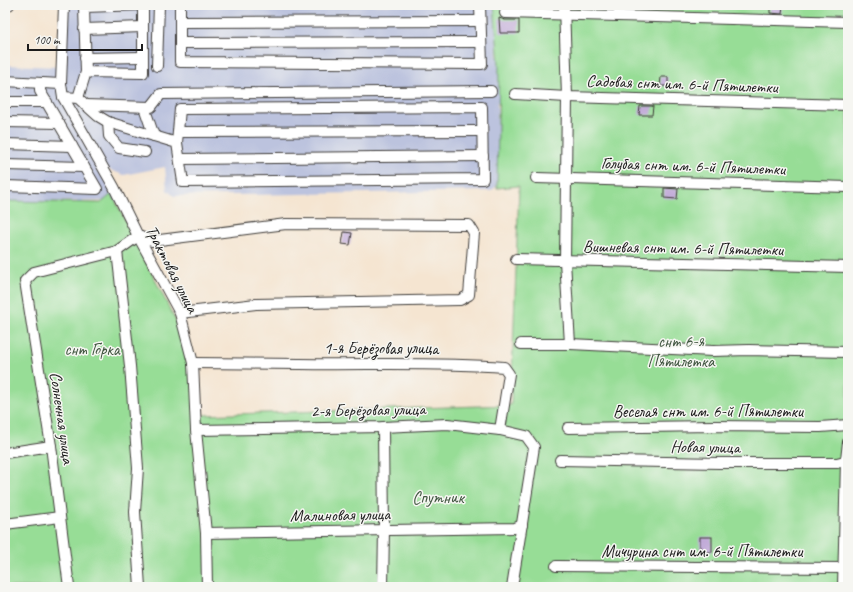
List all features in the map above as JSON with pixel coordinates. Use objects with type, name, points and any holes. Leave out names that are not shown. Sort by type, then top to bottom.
[{"type":"street","name":"Трактовая улица","points":[[64,5],[61,84],[63,97],[114,187],[138,236],[180,314],[193,362],[196,430],[206,533],[207,587]]},
{"type":"street","points":[[81,101],[86,72],[84,7],[143,5],[143,73],[86,72]]},
{"type":"street","points":[[157,66],[159,5]]},
{"type":"street","points":[[180,5],[180,62],[482,64],[480,5]]},
{"type":"street","points":[[505,13],[564,10],[848,22]]},
{"type":"street","points":[[564,10],[567,97],[565,261],[570,344]]},
{"type":"street","points":[[180,22],[480,21]]},
{"type":"street","points":[[84,29],[143,27]]},
{"type":"street","points":[[180,43],[481,42]]},
{"type":"street","points":[[85,58],[143,57]]},
{"type":"street","points":[[5,81],[61,84]]},
{"type":"street","points":[[5,186],[97,189],[40,91],[40,83]]},
{"type":"street","points":[[63,97],[81,101],[151,107],[161,94],[491,91]]},
{"type":"street","name":"Садовая снт им. 6-й Пятилетки","points":[[515,94],[567,97],[848,105]]},
{"type":"street","points":[[81,101],[98,116],[108,122],[177,143]]},
{"type":"street","points":[[5,102],[47,102]]},
{"type":"street","points":[[144,107],[154,136]]},
{"type":"street","points":[[482,107],[482,131],[483,179],[467,180],[183,182],[177,143],[180,109],[482,107]]},
{"type":"street","points":[[5,122],[58,123]]},
{"type":"street","points":[[108,122],[109,136],[119,148],[145,152]]},
{"type":"street","points":[[178,132],[482,131]]},
{"type":"street","points":[[5,144],[72,146]]},
{"type":"street","points":[[180,159],[483,156]]},
{"type":"street","points":[[5,165],[84,167]]},
{"type":"street","name":"Голубая снт им. 6-й Пятилетки","points":[[536,178],[848,187]]},
{"type":"street","points":[[138,236],[152,242],[286,224],[469,225],[474,233],[469,295],[460,300],[256,304],[180,314]]},
{"type":"street","name":"Солнечная улица","points":[[68,587],[51,446],[25,281],[34,272],[117,251],[138,236]]},
{"type":"street","points":[[117,251],[138,468],[136,512],[140,587]]},
{"type":"street","name":"Вишневая снт им. 6-й Пятилетки","points":[[516,259],[848,267]]},
{"type":"street","points":[[521,344],[570,344],[713,351],[749,350],[848,352]]},
{"type":"street","name":"1-я Берёзовая улица","points":[[193,362],[300,364],[468,364],[504,368],[509,374],[500,430]]},
{"type":"street","name":"2-я Берёзовая улица","points":[[196,430],[383,427],[447,424],[500,430],[526,436],[534,447],[522,525]]},
{"type":"street","name":"Веселая снт им. 6-й Пятилетки","points":[[568,428],[714,426],[820,427],[848,425]]},
{"type":"street","points":[[382,587],[384,530],[383,427]]},
{"type":"street","points":[[843,587],[846,568],[848,442]]},
{"type":"street","points":[[5,453],[51,446]]},
{"type":"street","name":"Новая улица","points":[[560,460],[719,463],[837,463],[847,460]]},
{"type":"street","points":[[5,524],[60,517]]},
{"type":"street","points":[[512,587],[522,525]]},
{"type":"street","name":"Малиновая улица","points":[[206,533],[515,528],[522,525]]},
{"type":"street","name":"Мичурина снт им. 6-й Пятилетки","points":[[556,566],[846,568]]},
{"type":"shaded area","points":[[64,5],[496,5],[497,56],[501,57],[505,95],[497,103],[500,183],[491,191],[174,196],[167,190],[165,167],[124,175],[104,168],[121,201],[5,202],[5,65],[61,67]]},
{"type":"green space","name":"снт 6-я Пятилетка","points":[[494,5],[848,5],[848,587],[5,587],[5,201],[101,203],[112,194],[195,359],[202,415],[511,405],[519,186],[497,188],[499,65]]},
{"type":"building","points":[[770,5],[783,5],[782,14],[770,13]]},
{"type":"building","points":[[499,18],[505,20],[519,20],[519,33],[500,33]]},
{"type":"building","points":[[661,77],[668,77],[668,86],[660,86]]},
{"type":"building","points":[[640,106],[653,106],[652,115],[639,115]]},
{"type":"building","points":[[664,188],[678,189],[677,199],[664,198]]},
{"type":"building","points":[[344,232],[352,233],[350,245],[342,244]]},
{"type":"building","points":[[700,537],[712,537],[712,552],[700,552]]},
{"type":"park label","name":"снт Горка","points":[[92,349]]},
{"type":"park label","name":"Спутник","points":[[438,497]]}]
